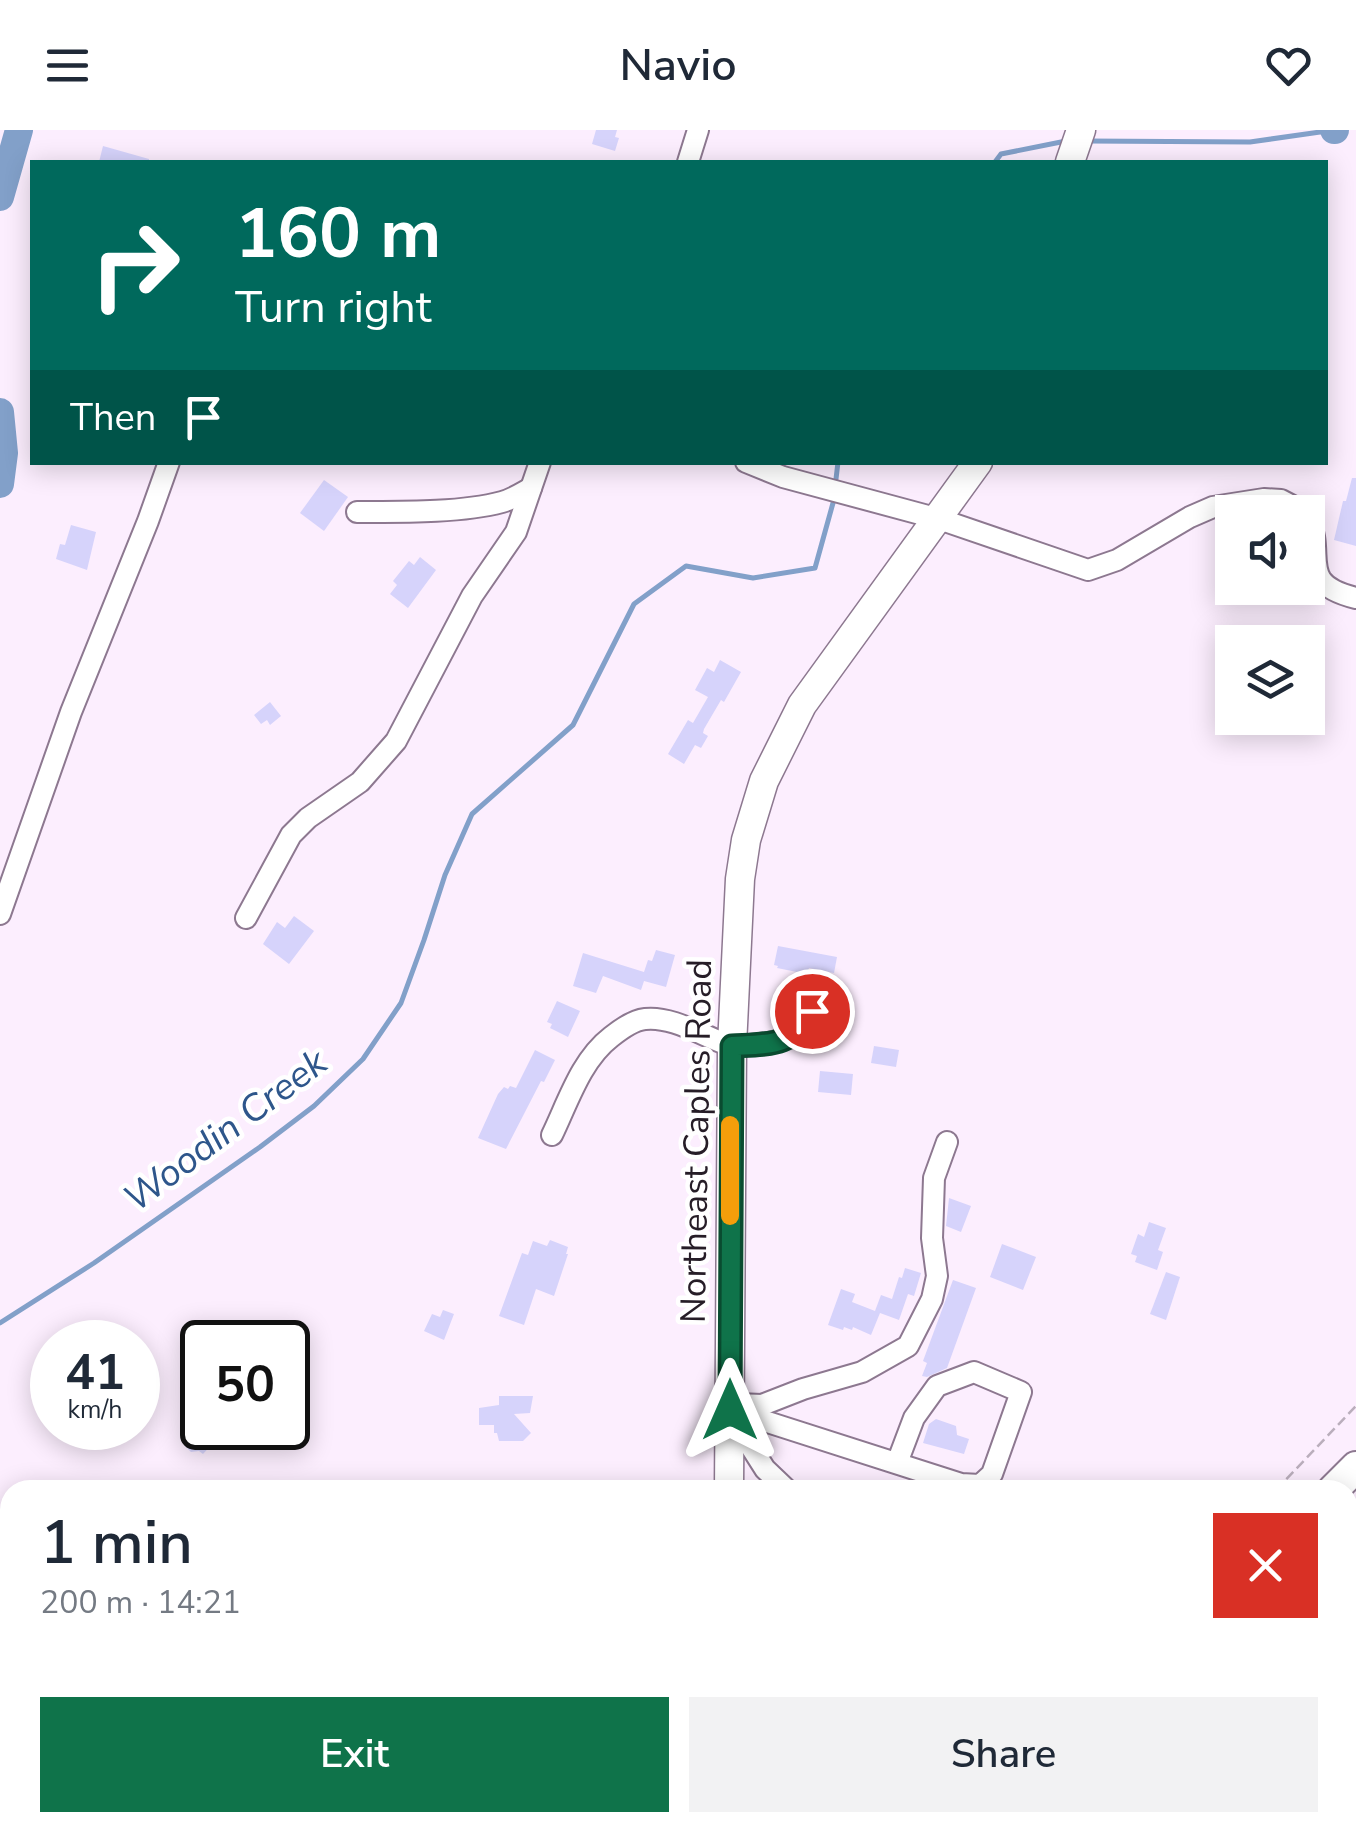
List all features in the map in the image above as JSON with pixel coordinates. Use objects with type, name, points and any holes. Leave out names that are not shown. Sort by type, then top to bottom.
[{"type":"main road","name":"Northeast Caples Road","points":[[729,1480],[732,1046],[740,879],[746,840],[764,780],[802,705],[976,465]]},
{"type":"street","points":[[689,160],[698,130]]},
{"type":"street","points":[[0,914],[71,712],[168,465]]},
{"type":"street","points":[[246,918],[292,835],[308,818],[360,782],[396,741],[472,596],[516,532],[539,465]]},
{"type":"street","points":[[753,465],[783,477],[938,518],[1088,570],[1116,560],[1190,517],[1215,508]]},
{"type":"street","points":[[358,512],[416,512],[488,505],[532,488]]},
{"type":"street","points":[[1325,584],[1333,590],[1355,593]]},
{"type":"street","points":[[552,1135],[586,1066],[608,1039],[627,1026],[644,1019],[665,1020],[732,1046],[773,1044],[807,1023],[812,1011]]},
{"type":"street","points":[[730,1409],[762,1405],[862,1372],[908,1346],[932,1298],[937,1276],[932,1238],[934,1178],[948,1142]]},
{"type":"street","points":[[898,1463],[914,1418],[937,1386],[974,1372],[1021,1392],[992,1474],[986,1480]]},
{"type":"street","points":[[730,1409],[949,1480]]},
{"type":"street","points":[[730,1409],[765,1469],[777,1480]]},
{"type":"path","points":[[1286,1480],[1356,1406]]},
{"type":"building","points":[[596,130],[617,130],[615,151],[592,144]]},
{"type":"building","points":[[103,146],[149,159],[149,160],[100,160]]},
{"type":"building","points":[[1352,478],[1356,478],[1356,546],[1334,540]]},
{"type":"building","points":[[324,480],[348,497],[324,531],[300,513]]},
{"type":"building","points":[[71,525],[96,532],[87,570],[56,559]]},
{"type":"building","points":[[420,557],[436,570],[408,608],[390,594],[397,585],[393,581],[409,561],[414,565]]},
{"type":"building","points":[[720,660],[741,672],[704,729],[708,736],[701,748],[695,745],[684,764],[668,754],[688,720],[693,723],[708,697],[695,690],[707,668],[714,672]]},
{"type":"building","points":[[270,702],[281,716],[270,725],[267,720],[261,724],[254,715]]},
{"type":"building","points":[[294,916],[314,931],[289,964],[263,944],[277,922],[285,928]]},
{"type":"building","points":[[778,946],[837,957],[834,973],[809,968],[807,974],[777,968],[774,965]]},
{"type":"building","points":[[656,950],[675,955],[666,987],[644,981],[641,990],[603,976],[596,993],[573,986],[583,953],[644,972]]},
{"type":"building","points":[[557,1001],[580,1011],[568,1037],[550,1028],[552,1024],[547,1022]]},
{"type":"building","points":[[874,1046],[899,1050],[896,1067],[871,1063]]},
{"type":"building","points":[[535,1050],[555,1060],[506,1149],[478,1138],[498,1094],[504,1087],[516,1088]]},
{"type":"building","points":[[820,1071],[853,1074],[851,1095],[818,1092]]},
{"type":"building","points":[[949,1198],[971,1206],[961,1232],[946,1226]]},
{"type":"building","points":[[1149,1222],[1166,1228],[1158,1250],[1163,1252],[1157,1270],[1135,1262],[1137,1256],[1131,1254],[1138,1234],[1144,1237]]},
{"type":"building","points":[[550,1240],[568,1247],[554,1296],[536,1289],[524,1325],[499,1316],[522,1253],[528,1255],[533,1241],[547,1246]]},
{"type":"building","points":[[1002,1244],[1036,1257],[1023,1290],[990,1277]]},
{"type":"building","points":[[905,1268],[921,1273],[914,1296],[908,1294],[899,1320],[880,1313],[871,1335],[853,1327],[843,1330],[828,1325],[841,1289],[855,1294],[852,1302],[875,1311],[881,1295],[892,1299]]},
{"type":"building","points":[[1166,1272],[1180,1277],[1166,1320],[1150,1314]]},
{"type":"building","points":[[953,1280],[976,1288],[947,1368],[922,1376],[927,1363],[923,1361]]},
{"type":"building","points":[[443,1310],[454,1314],[444,1340],[424,1331],[432,1314],[440,1317]]},
{"type":"building","points":[[499,1396],[533,1396],[530,1413],[514,1414],[531,1433],[523,1441],[499,1441],[494,1425],[479,1425],[479,1408],[499,1405]]},
{"type":"building","points":[[936,1419],[956,1426],[957,1435],[969,1439],[964,1454],[923,1443],[929,1424]]},
{"type":"waterway","points":[[0,197],[19,130]]},
{"type":"waterway","name":"Woodin Creek","points":[[1087,141],[1250,142],[1334,130]]},
{"type":"waterway","name":"Woodin Creek","points":[[996,160],[1001,154],[1066,141]]},
{"type":"waterway","points":[[0,412],[4,453],[0,484]]},
{"type":"waterway","name":"Woodin Creek","points":[[836,479],[838,465]]},
{"type":"waterway","name":"Woodin Creek","points":[[0,1323],[94,1263],[260,1147],[314,1106],[363,1059],[401,1003],[445,875],[472,814],[573,725],[634,604],[686,566],[753,578],[815,568],[833,503]]},
{"type":"slow traffic","points":[[730,1125],[730,1216]]},
{"type":"route","points":[[730,1410],[732,1046],[785,1040],[807,1023],[812,1011]]}]
